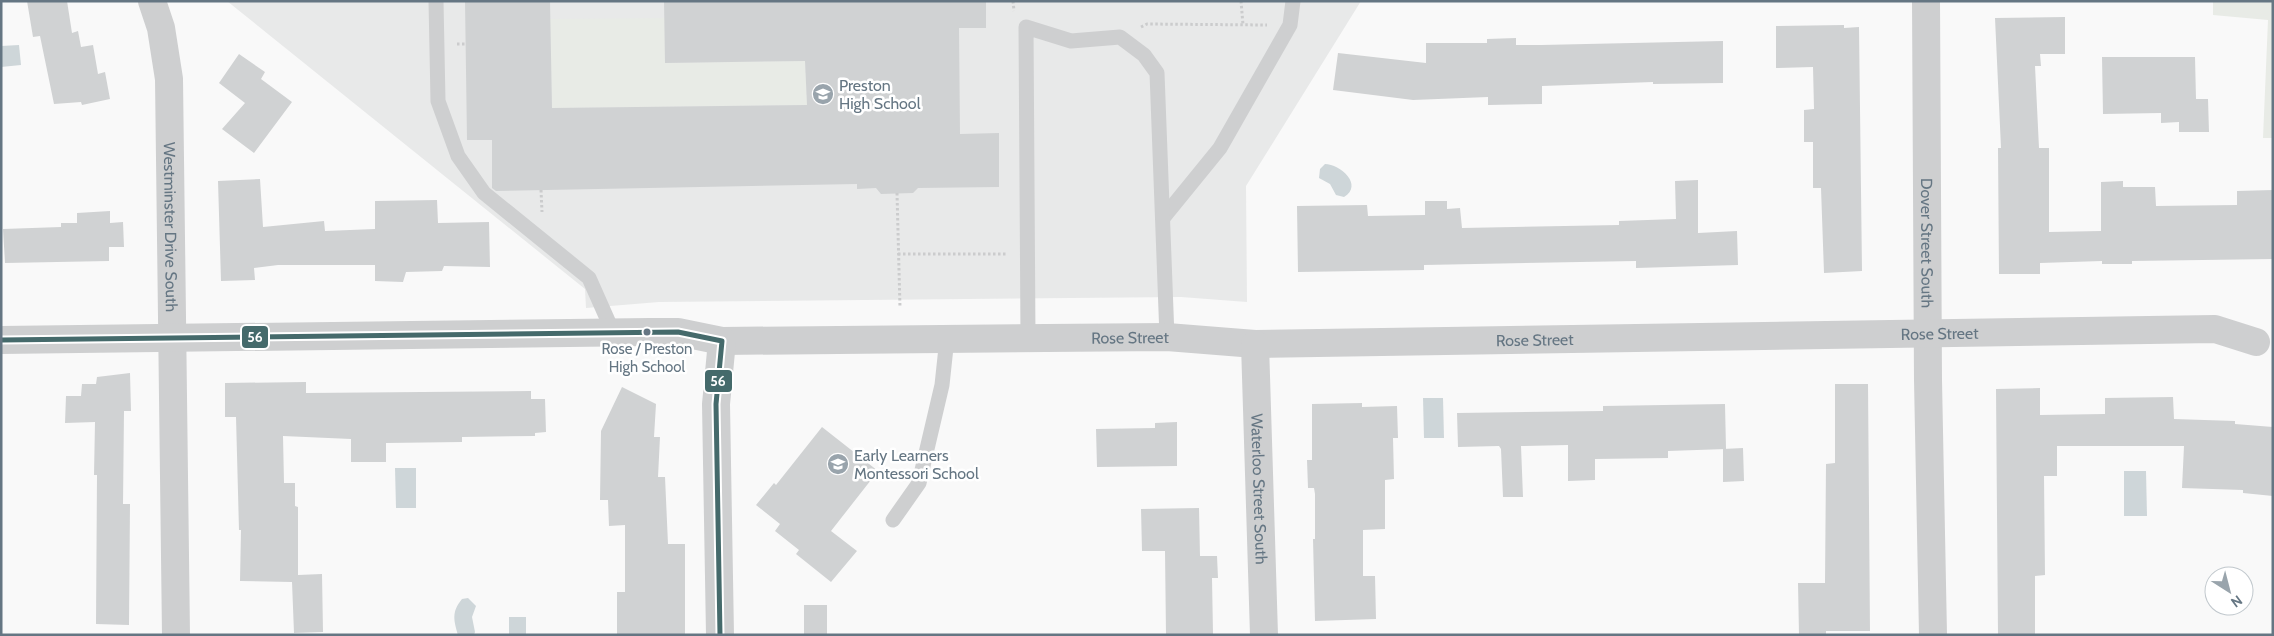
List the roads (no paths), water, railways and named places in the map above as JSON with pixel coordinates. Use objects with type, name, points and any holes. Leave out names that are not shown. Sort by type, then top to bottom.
[{"type":"street","name":"Westminster Drive South","points":[[152,1],[161,28],[169,79],[176,635]]},
{"type":"street","name":"Dover Street South","points":[[1926,1],[1933,635]]},
{"type":"street","name":"Rose Street","points":[[1,340],[678,332],[722,341],[1167,337],[1255,344],[2215,329],[2256,342]]},
{"type":"street","points":[[720,635],[716,404],[722,341]]},
{"type":"street","name":"Waterloo Street South","points":[[1255,344],[1264,635]]},
{"type":"lane","points":[[436,1],[438,101],[458,156],[484,193],[589,278],[614,332]]},
{"type":"lane","points":[[1163,218],[1220,148],[1290,25],[1293,1]]},
{"type":"lane","points":[[1028,338],[1026,27],[1071,40],[1120,37],[1144,55],[1157,73],[1167,337]]},
{"type":"lane","points":[[893,520],[919,483],[942,385],[947,338]]},
{"type":"place","name":"Preston High School","points":[[823,94]]},
{"type":"place","name":"Rose / Preston High School","points":[[647,332]]},
{"type":"place","name":"Early Learners Montessori School","points":[[838,464]]}]
